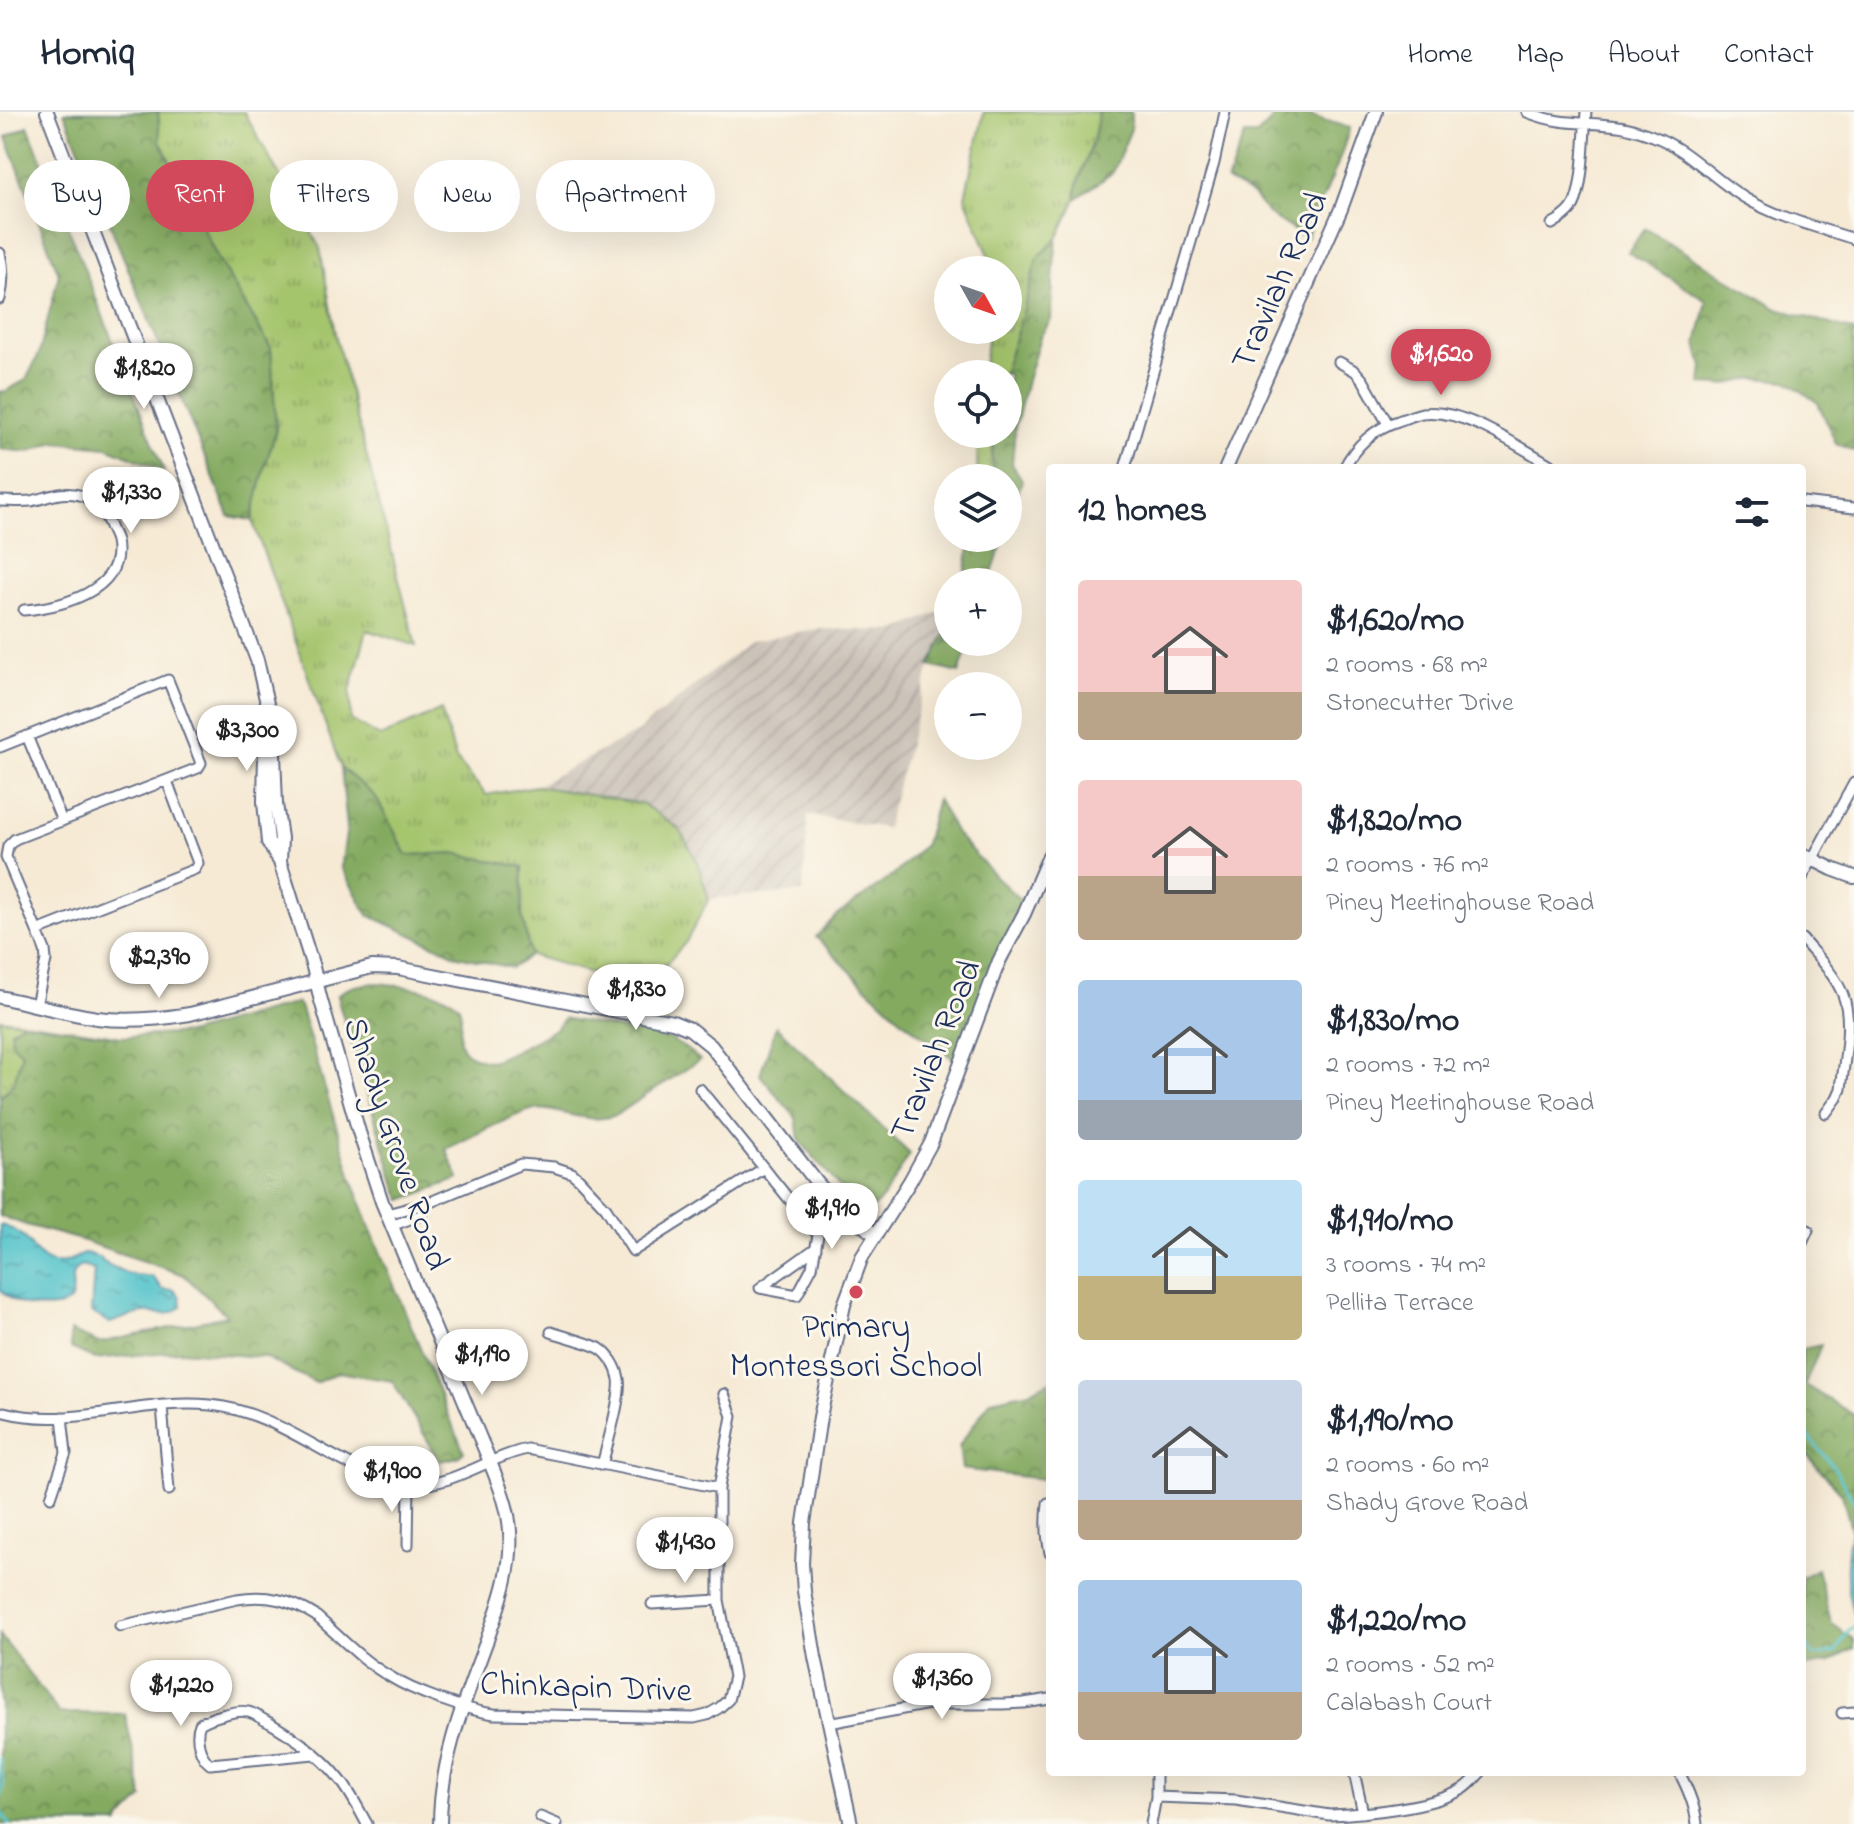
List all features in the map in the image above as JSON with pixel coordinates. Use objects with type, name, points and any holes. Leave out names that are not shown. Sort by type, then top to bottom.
[{"type":"main road","name":"Shady Grove Road","points":[[47,112],[257,660],[266,702],[264,802],[268,842],[280,862],[359,1132],[389,1220],[507,1506],[511,1550],[504,1589],[449,1748],[440,1824]]},
{"type":"main road","name":"Travilah Road","points":[[1228,464],[1337,220],[1376,112]]},
{"type":"main road","points":[[1807,857],[1854,877]]},
{"type":"main road","name":"Travilah Road","points":[[851,1824],[804,1591],[804,1523],[820,1417],[844,1305],[862,1257],[910,1181],[934,1135],[999,961],[1046,862]]},
{"type":"main road","points":[[0,997],[98,1018],[168,1018],[372,967],[398,968],[656,1017],[699,1035],[721,1057],[818,1184],[875,1235]]},
{"type":"street","points":[[1126,464],[1214,163],[1225,112]]},
{"type":"street","points":[[1527,112],[1551,121],[1619,126],[1655,137],[1680,149],[1741,196],[1759,206],[1854,239]]},
{"type":"street","points":[[1552,224],[1572,208],[1578,195],[1586,112]]},
{"type":"street","points":[[0,253],[4,272],[0,299]]},
{"type":"street","points":[[1339,362],[1363,380],[1388,424]]},
{"type":"street","points":[[1347,464],[1373,433],[1388,424],[1421,413],[1459,417],[1482,426],[1549,464]]},
{"type":"street","points":[[0,501],[29,501],[62,493],[82,495],[106,516],[116,542],[116,557],[108,577],[96,589],[48,608],[24,610]]},
{"type":"street","points":[[1806,502],[1854,508]]},
{"type":"street","points":[[0,747],[168,680],[201,763],[198,768],[167,781],[15,839],[8,846],[6,857],[45,950],[46,960],[36,1005]]},
{"type":"street","points":[[27,736],[62,821]]},
{"type":"street","points":[[37,931],[195,869],[198,863],[167,781]]},
{"type":"street","points":[[1807,857],[1854,783]]},
{"type":"street","points":[[1806,944],[1835,980],[1846,1007],[1841,1089],[1826,1113]]},
{"type":"street","points":[[700,1089],[818,1235],[816,1248],[812,1267],[797,1295],[760,1288],[816,1248]]},
{"type":"street","points":[[389,1220],[421,1215],[428,1203],[521,1164],[554,1167],[564,1169],[579,1179],[606,1208],[633,1251],[764,1168]]},
{"type":"street","points":[[1806,1234],[1808,1230]]},
{"type":"street","points":[[551,1332],[601,1349],[615,1367],[619,1393],[602,1465]]},
{"type":"street","name":"Chinkapin Drive","points":[[120,1626],[252,1596],[277,1599],[316,1616],[388,1676],[418,1691],[463,1706],[494,1714],[694,1718],[707,1715],[728,1700],[734,1677],[719,1600],[719,1488],[732,1416],[724,1394]]},
{"type":"street","points":[[4,1412],[31,1418],[62,1417],[207,1404],[238,1410],[268,1422],[365,1473],[409,1485],[444,1480],[527,1449],[719,1488]]},
{"type":"street","points":[[162,1406],[169,1490]]},
{"type":"street","points":[[51,1497],[66,1453],[62,1417]]},
{"type":"street","points":[[408,1545],[409,1485]]},
{"type":"street","points":[[652,1604],[719,1600]]},
{"type":"street","points":[[829,1723],[929,1704],[1003,1704],[1046,1700]]},
{"type":"street","points":[[314,1754],[210,1764],[203,1758],[197,1733],[204,1721],[245,1711],[297,1740],[314,1754],[342,1782],[367,1824]]},
{"type":"street","points":[[1842,1713],[1854,1712]]},
{"type":"street","points":[[1151,1824],[1156,1776]]},
{"type":"street","points":[[1355,1776],[1363,1813]]},
{"type":"street","points":[[1156,1797],[1236,1800],[1329,1815],[1363,1813],[1440,1799],[1466,1787],[1477,1776]]},
{"type":"street","points":[[1681,1776],[1691,1794],[1697,1824]]},
{"type":"street","points":[[540,1817],[557,1824]]},
{"type":"shaded area","points":[[934,614],[935,656],[886,828],[808,815],[803,892],[709,899],[696,859],[679,829],[643,804],[536,786],[637,732],[750,641],[817,629],[895,631]]},
{"type":"green space","points":[[64,112],[158,112],[160,141],[169,160],[146,160],[146,232],[205,232],[271,348],[276,430],[252,520],[229,516],[113,232],[130,232],[130,160],[84,160]]},
{"type":"green space","points":[[158,112],[244,112],[271,160],[270,232],[311,232],[320,248],[335,334],[416,646],[367,630],[350,691],[351,720],[380,737],[441,710],[456,759],[486,795],[536,786],[643,804],[679,829],[696,859],[709,899],[686,942],[659,972],[621,982],[530,955],[522,915],[523,867],[407,855],[375,796],[341,768],[252,520],[276,430],[271,348],[205,232],[254,232],[254,160],[169,160],[160,141]]},
{"type":"green space","points":[[984,112],[1099,112],[1093,142],[1078,182],[1076,199],[1057,239],[1037,258],[1022,316],[1022,256],[989,256],[965,197]]},
{"type":"green space","points":[[1099,112],[1131,112],[1131,129],[1113,172],[1076,199],[1078,183],[1093,142]]},
{"type":"green space","points":[[1274,112],[1298,112],[1350,128],[1306,238],[1268,214],[1253,195],[1227,181],[1245,135],[1257,135],[1271,121]]},
{"type":"green space","points":[[28,126],[41,160],[24,160],[24,184],[6,137]]},
{"type":"green space","points":[[1645,228],[1776,308],[1854,331],[1854,451],[1836,443],[1818,403],[1787,381],[1756,378],[1723,385],[1701,384],[1703,367],[1697,344],[1707,301],[1628,252]]},
{"type":"green space","points":[[43,232],[70,232],[164,471],[107,447],[55,442],[28,452],[0,449],[0,391],[4,392],[26,380],[39,354],[59,274]]},
{"type":"green space","points":[[1057,239],[1051,320],[1040,337],[1022,400],[1022,360],[1008,360],[1013,344],[1022,344],[1022,316],[1037,258]]},
{"type":"green space","points":[[986,344],[1013,344],[1008,360],[985,360]]},
{"type":"green space","points":[[978,448],[993,448],[992,464],[977,464]]},
{"type":"green space","points":[[993,448],[1013,448],[1012,464],[992,464]]},
{"type":"green space","points":[[969,552],[999,552],[994,568],[966,568]]},
{"type":"green space","points":[[935,656],[965,656],[959,672],[930,666]]},
{"type":"green space","points":[[341,768],[375,796],[407,855],[454,853],[523,867],[522,915],[530,955],[512,968],[458,956],[368,915],[341,867],[347,827]]},
{"type":"green space","points":[[937,799],[957,835],[1027,906],[960,1064],[903,1021],[816,937],[836,916],[894,875],[925,844]]},
{"type":"green space","points":[[378,983],[429,991],[455,1002],[461,1013],[462,1048],[484,1060],[490,1061],[534,1041],[556,1028],[564,1018],[668,1038],[700,1060],[616,1115],[586,1118],[537,1109],[493,1126],[446,1149],[459,1179],[402,1200],[338,995],[351,987]]},
{"type":"green space","points":[[296,1003],[300,1006],[370,1228],[464,1452],[458,1457],[440,1461],[392,1381],[339,1372],[316,1383],[264,1357],[180,1351],[95,1359],[71,1348],[70,1331],[99,1343],[227,1316],[184,1275],[0,1216],[0,1097],[14,1082],[22,1053],[13,1044],[11,1030],[24,1022],[122,1037],[191,1033]]},
{"type":"green space","points":[[0,1019],[24,1022],[11,1030],[22,1053],[14,1082],[0,1097]]},
{"type":"green space","points":[[776,1026],[910,1154],[883,1198],[868,1212],[854,1204],[799,1140],[796,1118],[760,1075]]},
{"type":"green space","points":[[1821,1345],[1806,1382],[1806,1348]]},
{"type":"green space","points":[[1046,1383],[1046,1480],[962,1469],[959,1446],[991,1400],[1029,1392]]},
{"type":"green space","points":[[1806,1386],[1854,1415],[1854,1516],[1851,1529],[1842,1494],[1806,1454]]},
{"type":"green space","points":[[1817,1569],[1831,1623],[1854,1640],[1854,1649],[1829,1662],[1806,1666],[1806,1575]]},
{"type":"green space","points":[[0,1635],[59,1713],[125,1714],[143,1798],[119,1824],[0,1824]]},
{"type":"water","points":[[0,1225],[22,1235],[47,1261],[63,1262],[86,1253],[128,1274],[153,1277],[162,1289],[174,1290],[180,1297],[181,1307],[171,1313],[142,1313],[110,1323],[91,1312],[94,1270],[82,1265],[72,1276],[72,1294],[68,1303],[48,1308],[19,1303],[0,1290]]},
{"type":"water","points":[[1854,1517],[1854,1613],[1848,1590],[1847,1565]]},
{"type":"waterway","points":[[1806,1434],[1833,1466],[1854,1502]]},
{"type":"waterway","points":[[1806,1645],[1814,1656],[1836,1652],[1848,1631],[1854,1627]]},
{"type":"waterway","points":[[0,1759],[3,1786],[0,1797]]},
{"type":"waterway","points":[[0,1809],[9,1824]]},
{"type":"place","name":"Primary Montessori School","points":[[856,1292]]}]
